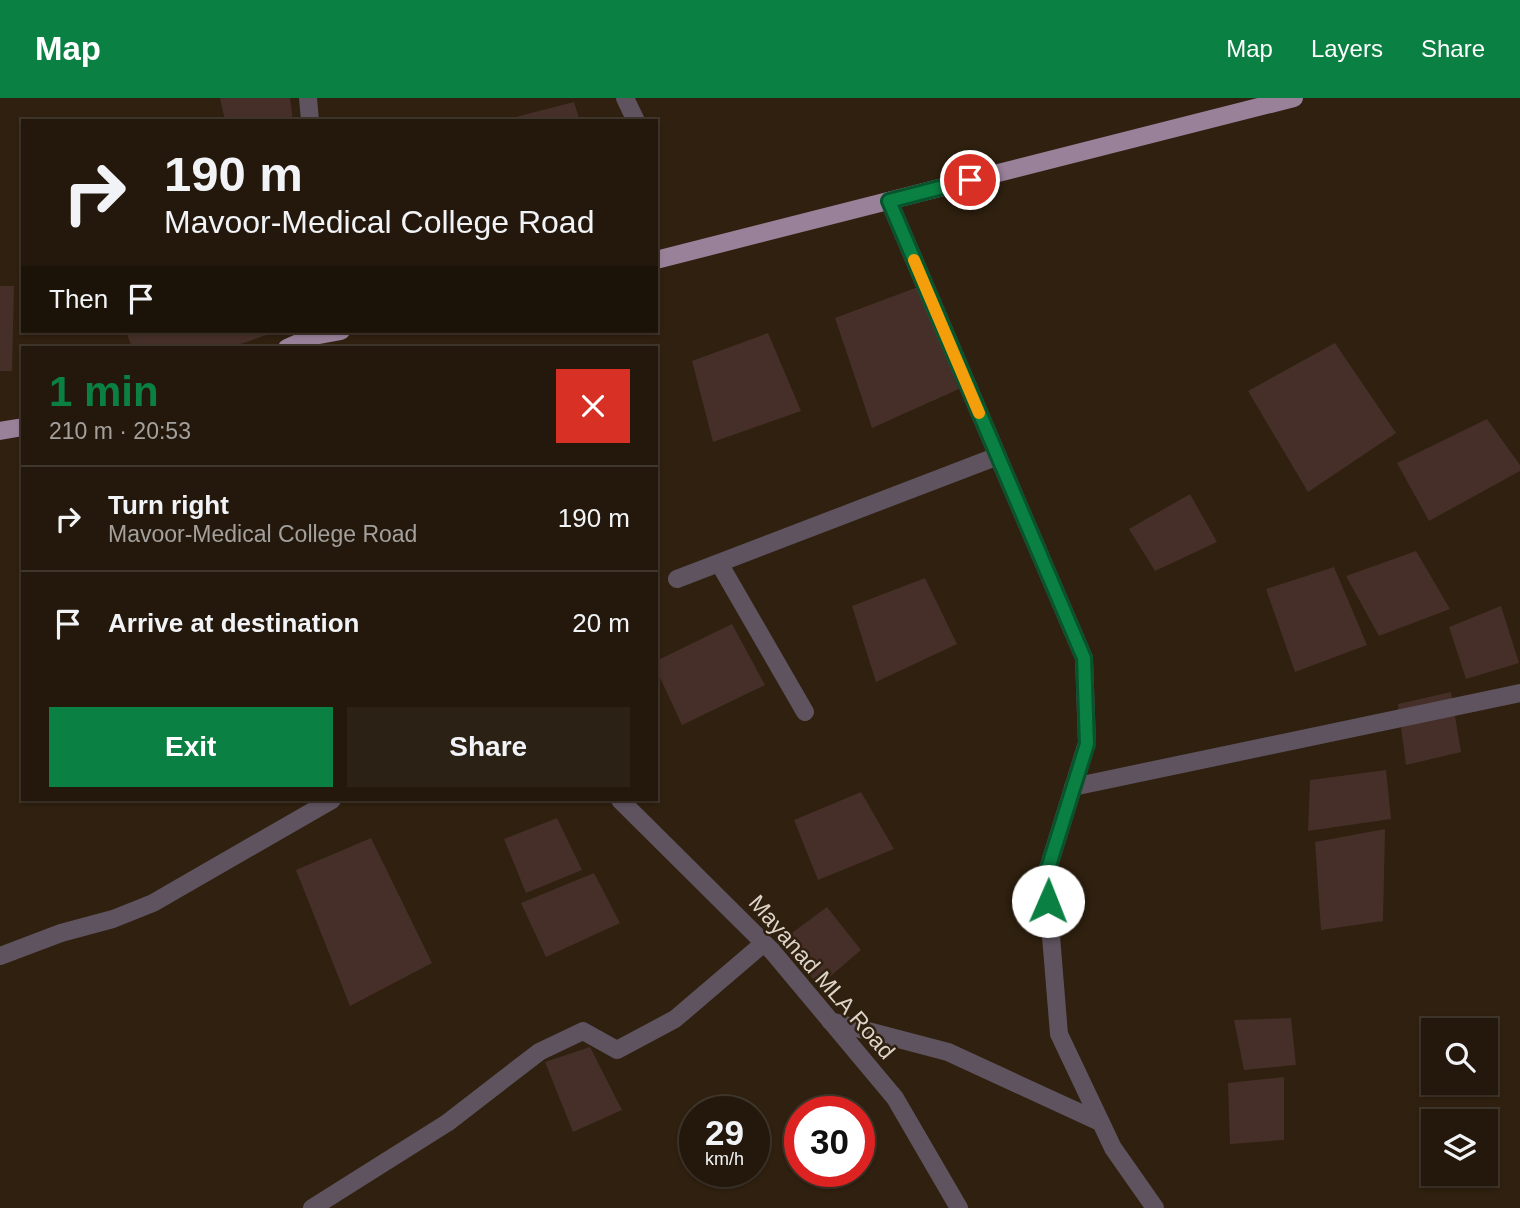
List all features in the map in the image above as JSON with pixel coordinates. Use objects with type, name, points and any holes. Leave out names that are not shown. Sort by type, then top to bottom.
[{"type":"main road","points":[[658,259],[1294,98]]},
{"type":"main road","points":[[297,346],[316,342],[336,333]]},
{"type":"main road","points":[[0,431],[21,428]]},
{"type":"street","points":[[308,98],[310,119]]},
{"type":"street","points":[[625,98],[635,119]]},
{"type":"street","points":[[889,201],[1084,658],[1087,744],[1046,875],[1059,1034],[1113,1148],[1155,1208]]},
{"type":"street","points":[[677,579],[998,456]]},
{"type":"street","points":[[719,563],[805,712]]},
{"type":"street","points":[[1073,787],[1520,693]]},
{"type":"street","points":[[0,956],[61,933],[113,919],[153,904],[330,801]]},
{"type":"street","name":"Mayanad MLA Road","points":[[621,801],[764,943],[895,1098],[959,1208]]},
{"type":"street","points":[[312,1208],[447,1123],[539,1052],[583,1031],[617,1050],[675,1019],[764,943]]},
{"type":"street","points":[[830,1021],[948,1052],[1100,1122]]},
{"type":"building","points":[[220,98],[290,98],[293,119],[225,119]]},
{"type":"building","points":[[574,102],[579,119],[508,119]]},
{"type":"building","points":[[0,286],[14,286],[12,371],[0,371]]},
{"type":"building","points":[[918,287],[959,389],[872,428],[835,318]]},
{"type":"building","points":[[127,333],[272,333],[235,346],[131,346]]},
{"type":"building","points":[[768,333],[801,411],[713,442],[692,361]]},
{"type":"building","points":[[1335,343],[1396,433],[1308,492],[1248,391]]},
{"type":"building","points":[[1487,419],[1520,465],[1520,471],[1429,521],[1397,463]]},
{"type":"building","points":[[1190,494],[1217,542],[1155,571],[1129,529]]},
{"type":"building","points":[[1416,551],[1450,609],[1379,636],[1346,576]]},
{"type":"building","points":[[1334,567],[1367,645],[1295,672],[1266,589]]},
{"type":"building","points":[[925,578],[957,644],[876,682],[852,606]]},
{"type":"building","points":[[1501,606],[1519,663],[1466,679],[1449,627]]},
{"type":"building","points":[[732,624],[765,685],[682,725],[658,673],[658,660]]},
{"type":"building","points":[[1451,692],[1461,752],[1406,765],[1398,704]]},
{"type":"building","points":[[1386,770],[1391,819],[1308,831],[1310,780]]},
{"type":"building","points":[[861,792],[894,849],[818,880],[794,820]]},
{"type":"building","points":[[557,818],[582,870],[526,893],[504,839]]},
{"type":"building","points":[[1385,829],[1383,921],[1321,930],[1315,842]]},
{"type":"building","points":[[371,838],[432,963],[350,1006],[296,870]]},
{"type":"building","points":[[594,873],[620,923],[546,957],[521,903]]},
{"type":"building","points":[[827,907],[861,950],[819,986],[781,941]]},
{"type":"building","points":[[1291,1018],[1296,1065],[1244,1070],[1234,1020]]},
{"type":"building","points":[[590,1047],[622,1110],[573,1132],[545,1062]]},
{"type":"building","points":[[1284,1077],[1284,1140],[1230,1144],[1228,1083]]},
{"type":"slow traffic","points":[[914,260],[979,413]]},
{"type":"route","points":[[970,180],[889,201],[1084,658],[1087,744],[1046,875],[1048,901]]}]
